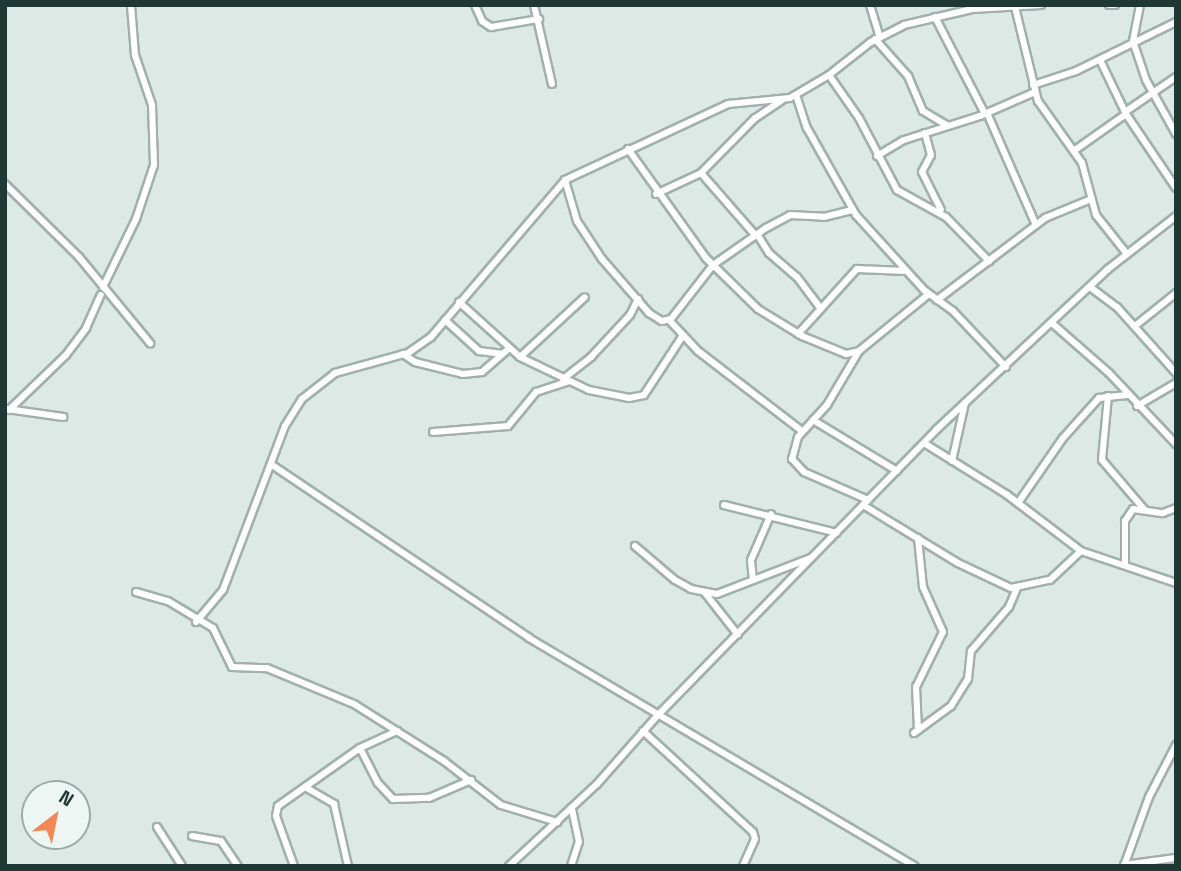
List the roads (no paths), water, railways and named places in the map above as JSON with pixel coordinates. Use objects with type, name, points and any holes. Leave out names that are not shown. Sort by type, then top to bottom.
[{"type":"street","points":[[103,287],[136,219],[154,165],[152,105],[135,55],[131,5]]},
{"type":"street","points":[[475,5],[482,21],[491,27],[539,19]]},
{"type":"street","points":[[534,5],[552,84]]},
{"type":"street","points":[[870,5],[877,38],[908,76],[923,111],[947,126]]},
{"type":"street","points":[[196,622],[223,590],[292,413],[324,380],[348,366],[403,354],[420,346],[565,180],[727,104],[783,99],[796,95],[829,75],[877,38],[935,17],[1041,5]]},
{"type":"street","points":[[1109,5],[1115,5]]},
{"type":"street","points":[[1140,5],[1134,43],[1153,95],[1176,134]]},
{"type":"street","points":[[1015,7],[1034,88],[1075,150],[1096,215],[1127,254]]},
{"type":"street","points":[[935,17],[986,114],[1036,225]]},
{"type":"street","points":[[877,156],[925,133],[986,114],[1034,88],[1100,60],[1176,22]]},
{"type":"street","points":[[1100,60],[1126,113],[1176,188]]},
{"type":"street","points":[[829,75],[859,118],[897,190],[942,214],[989,261]]},
{"type":"street","points":[[1075,150],[1176,77]]},
{"type":"street","points":[[796,95],[807,128],[852,210],[906,271],[1006,367]]},
{"type":"street","points":[[656,194],[701,173],[754,119],[783,99]]},
{"type":"street","points":[[925,133],[930,155],[923,178],[942,214]]},
{"type":"street","points":[[628,149],[656,194],[713,265],[758,309],[798,334],[846,354],[859,351]]},
{"type":"street","points":[[701,173],[756,234],[768,253],[797,277],[820,307]]},
{"type":"street","points":[[565,180],[577,221],[602,260],[656,319],[669,320],[682,337],[802,431]]},
{"type":"street","points":[[5,184],[103,287],[150,343]]},
{"type":"street","points":[[937,300],[1036,225],[1091,199]]},
{"type":"street","points":[[669,320],[713,265],[756,234],[790,215],[824,217],[852,210]]},
{"type":"street","points":[[509,866],[572,808],[659,714],[966,402],[1127,254],[1176,216]]},
{"type":"street","points":[[798,334],[857,269],[906,271]]},
{"type":"street","points":[[1090,287],[1135,326],[1176,373]]},
{"type":"street","points":[[1135,326],[1176,293]]},
{"type":"street","points":[[929,294],[859,351],[847,375],[793,445],[795,466],[866,502],[958,563],[1017,587],[1050,580],[1081,551]]},
{"type":"street","points":[[7,409],[66,355],[86,328],[101,295]]},
{"type":"street","points":[[520,358],[585,297]]},
{"type":"street","points":[[433,432],[508,426],[536,392],[566,380],[591,357],[630,315],[638,299]]},
{"type":"street","points":[[459,302],[520,358],[566,380],[629,398],[642,396],[682,337]]},
{"type":"street","points":[[445,320],[479,351],[502,354]]},
{"type":"street","points":[[1053,324],[1109,373],[1137,406],[1176,444]]},
{"type":"street","points":[[403,354],[415,362],[463,374],[482,372],[508,349]]},
{"type":"street","points":[[1137,406],[1176,383]]},
{"type":"street","points":[[1018,503],[1079,419],[1108,396],[1127,395]]},
{"type":"street","points":[[1108,396],[1102,460],[1144,509]]},
{"type":"street","points":[[952,461],[966,402]]},
{"type":"street","points":[[7,409],[63,417]]},
{"type":"street","points":[[813,420],[897,471]]},
{"type":"street","points":[[924,443],[1018,503],[1081,551],[1176,583]]},
{"type":"street","points":[[272,465],[489,613],[915,866]]},
{"type":"street","points":[[724,505],[771,514],[837,533]]},
{"type":"street","points":[[1125,565],[1125,521],[1133,509],[1163,513],[1176,508]]},
{"type":"street","points":[[753,580],[751,561],[771,514]]},
{"type":"street","points":[[918,538],[922,587],[943,632],[916,687],[916,732],[938,718],[956,699],[970,673],[969,655],[1009,607],[1017,587]]},
{"type":"street","points":[[635,546],[675,580],[705,593],[717,594],[814,557]]},
{"type":"street","points":[[136,592],[168,601],[196,622],[213,628],[232,667],[267,668],[354,704],[471,780],[502,805],[557,821]]},
{"type":"street","points":[[705,593],[738,635]]},
{"type":"street","points":[[294,866],[276,812],[305,787],[360,748],[397,731]]},
{"type":"street","points":[[643,732],[753,832],[755,839],[743,866]]},
{"type":"street","points":[[1176,746],[1154,788],[1124,865],[1176,858]]},
{"type":"street","points":[[360,748],[378,783],[393,799],[429,798],[471,780]]},
{"type":"street","points":[[305,787],[334,804],[348,866]]},
{"type":"street","points":[[571,866],[579,842],[572,808]]},
{"type":"street","points":[[157,827],[182,866]]},
{"type":"street","points":[[192,836],[222,841],[238,866]]}]
